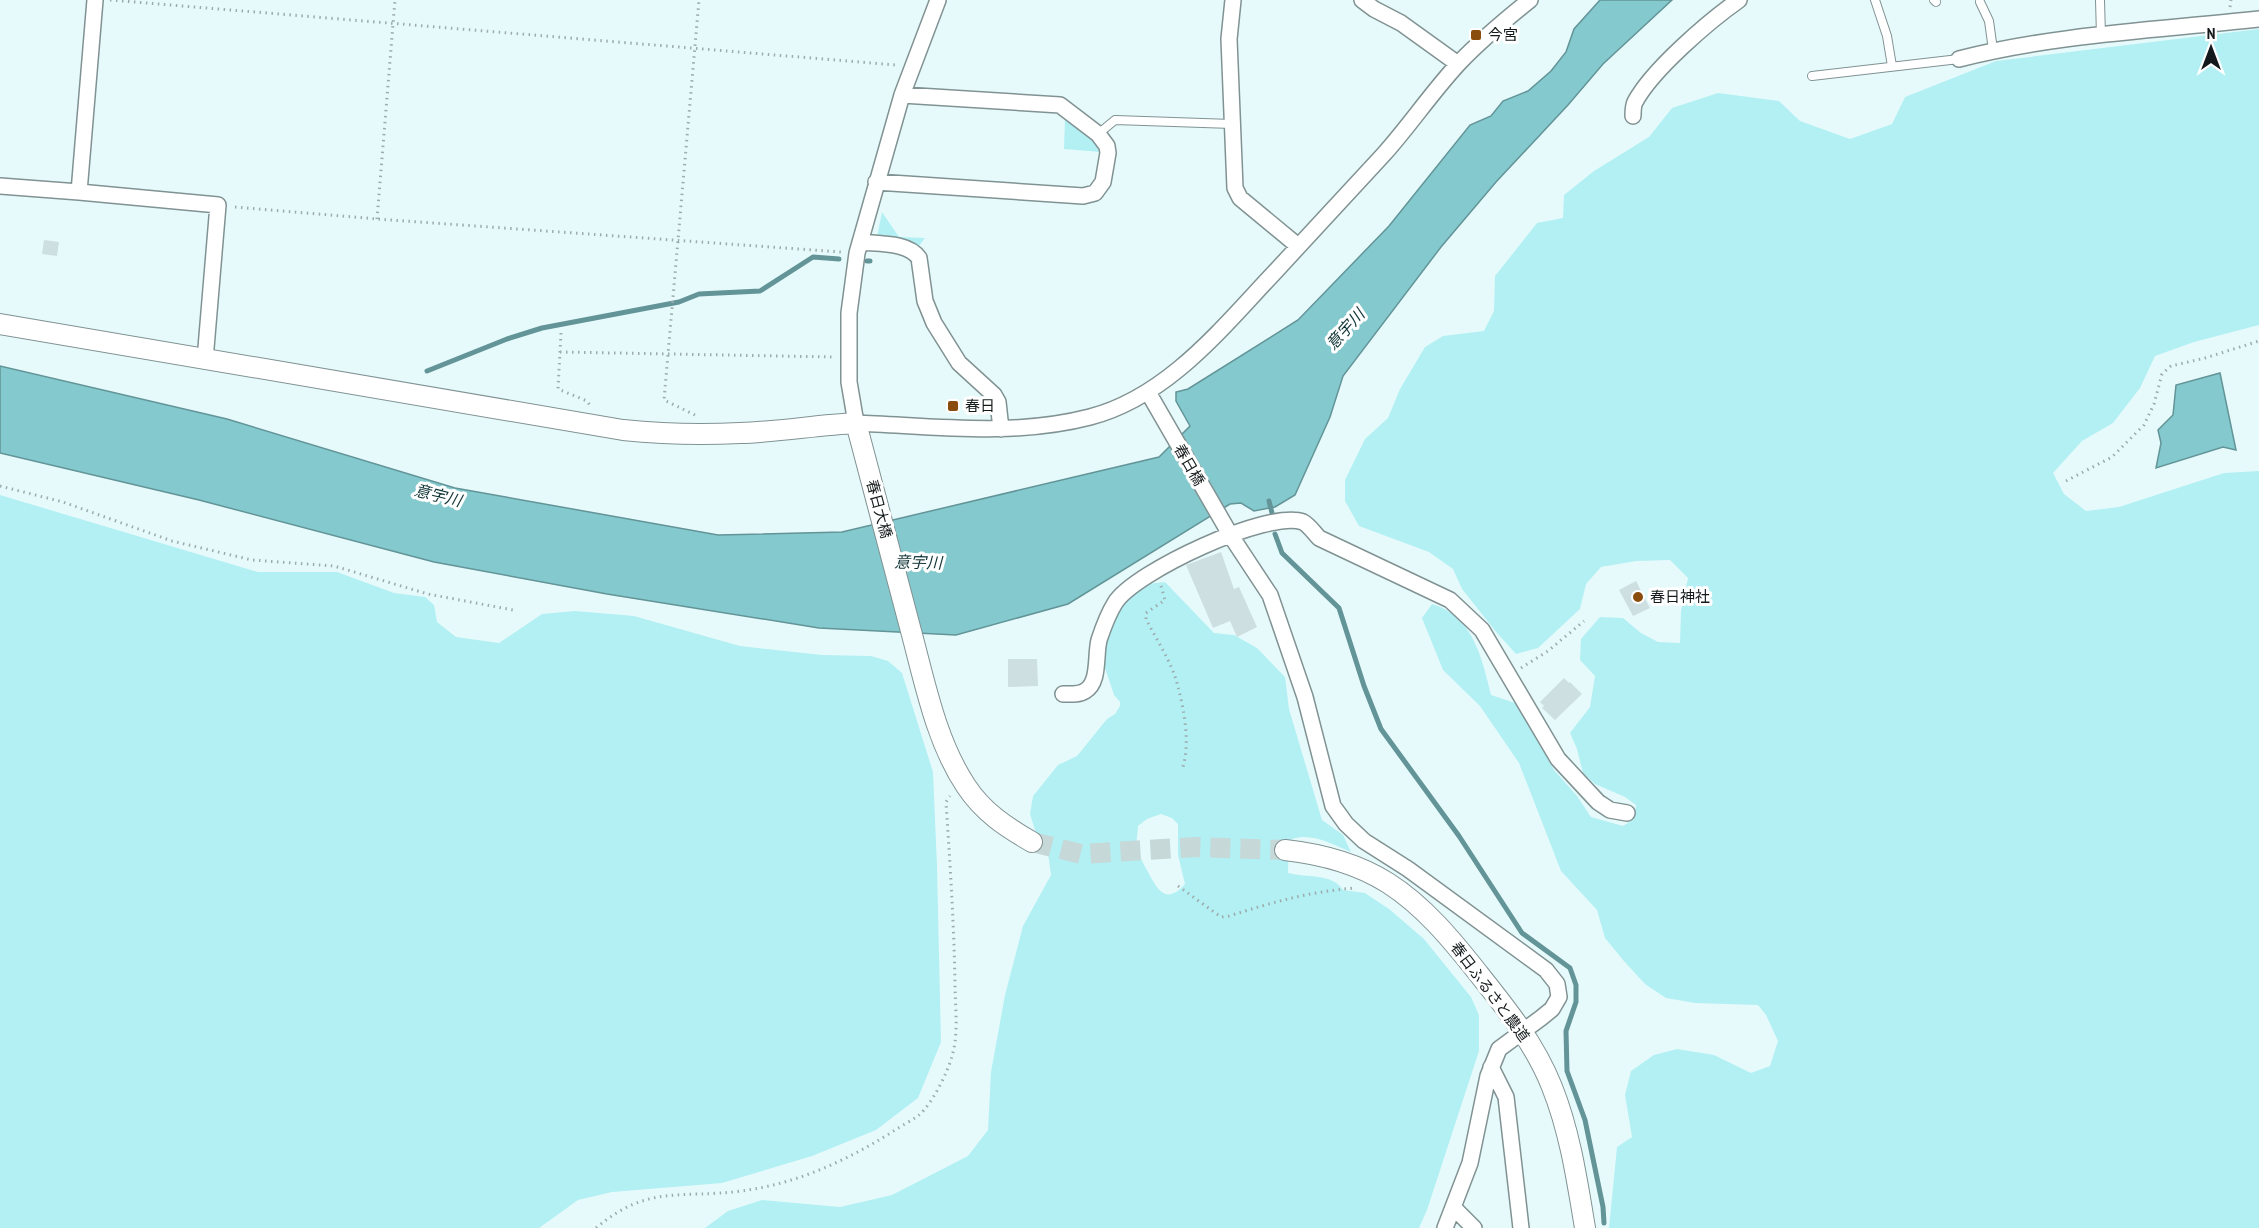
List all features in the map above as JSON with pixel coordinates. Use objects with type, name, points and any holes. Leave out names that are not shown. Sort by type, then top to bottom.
[{"type":"street","points":[[79,192],[95,0]]},
{"type":"street","points":[[857,430],[849,382],[849,357],[850,298],[858,247],[902,95],[938,0]]},
{"type":"street","points":[[1233,0],[1228,39],[1235,188],[1240,198],[1298,246]]},
{"type":"street","points":[[1362,0],[1401,23],[1458,64]]},
{"type":"street","points":[[0,324],[591,426],[660,434],[742,433],[819,424],[857,430],[971,430],[1060,424],[1092,417],[1150,397],[1228,322],[1385,153],[1458,64],[1490,33],[1530,0]]},
{"type":"street","points":[[1633,116],[1634,104],[1672,57],[1723,11],[1739,0]]},
{"type":"street","points":[[1959,58],[1993,50],[2259,19]]},
{"type":"street","points":[[876,182],[892,185],[1089,196],[1095,193],[1103,182],[1107,146],[1098,134],[1060,105],[902,95]]},
{"type":"street","points":[[0,186],[218,205],[205,360]]},
{"type":"street","points":[[858,247],[907,249],[916,254],[921,265],[928,312],[950,352],[994,395],[998,402],[1001,429]]},
{"type":"street","name":"春日橋","points":[[1150,397],[1228,532],[1270,595],[1305,697],[1333,806],[1346,824],[1364,841],[1408,868],[1546,970],[1557,984],[1559,997],[1552,1009],[1498,1049],[1491,1067],[1470,1163],[1445,1228]]},
{"type":"street","name":"春日大橋","points":[[857,430],[916,652],[945,744],[965,785]]},
{"type":"street","points":[[1063,694],[1080,694],[1091,686],[1099,642],[1116,601],[1132,584],[1228,532],[1260,524],[1304,522],[1319,538],[1450,600],[1482,630],[1558,759],[1598,802],[1610,810],[1627,813]]},
{"type":"street","points":[[965,785],[998,822],[1032,842]]},
{"type":"street","name":"春日ふるさと農道","points":[[1285,850],[1328,858],[1368,872],[1408,897],[1446,934],[1506,1008],[1540,1060],[1561,1111],[1574,1161],[1585,1228]]},
{"type":"street","points":[[1491,1067],[1506,1097],[1521,1228]]},
{"type":"street","points":[[1454,1208],[1474,1228]]},
{"type":"lane","points":[[1875,0],[1887,36],[1892,66]]},
{"type":"lane","points":[[2100,0],[2101,36]]},
{"type":"lane","points":[[1980,2],[1989,21],[1993,50]]},
{"type":"lane","points":[[1812,76],[1959,58]]},
{"type":"lane","points":[[1098,134],[1115,120],[1232,124]]},
{"type":"path","points":[[107,0],[912,66]]},
{"type":"path","points":[[377,219],[395,0]]},
{"type":"path","points":[[696,434],[695,415],[664,400],[699,0]]},
{"type":"path","points":[[218,205],[678,241],[858,247]]},
{"type":"path","points":[[561,333],[558,389],[587,401],[591,405],[591,426]]},
{"type":"path","points":[[2066,482],[2112,457],[2144,425],[2154,404],[2162,374],[2171,366],[2259,341]]},
{"type":"path","points":[[560,352],[668,356],[849,357]]},
{"type":"path","points":[[0,486],[63,502],[172,540],[252,560],[334,566],[428,594],[513,610]]},
{"type":"path","points":[[1164,565],[1161,587],[1165,600],[1146,614],[1146,619],[1177,681],[1186,731],[1186,759],[1182,770]]},
{"type":"path","points":[[1509,675],[1548,651],[1584,621]]},
{"type":"path","points":[[596,1228],[630,1204],[661,1196],[739,1191],[764,1187],[809,1174],[862,1151],[920,1114],[944,1076],[952,1056],[955,1037],[954,921],[946,802],[948,797],[965,785]]},
{"type":"path","points":[[1178,886],[1221,917],[1287,897],[1356,888],[1368,872]]},
{"type":"shaded area","points":[[2259,29],[2259,325],[2194,342],[2155,356],[2140,388],[2113,423],[2082,441],[2053,473],[2064,494],[2086,511],[2119,507],[2224,473],[2259,471],[2259,1228],[1609,1228],[1617,1147],[1632,1137],[1625,1095],[1631,1071],[1654,1055],[1677,1049],[1714,1055],[1751,1073],[1770,1066],[1778,1041],[1766,1015],[1758,1005],[1695,1003],[1666,998],[1645,984],[1623,960],[1605,938],[1597,910],[1561,871],[1519,763],[1480,706],[1443,670],[1422,618],[1432,604],[1457,618],[1474,640],[1491,695],[1515,703],[1554,770],[1577,796],[1591,817],[1623,826],[1634,819],[1636,805],[1625,797],[1595,784],[1583,773],[1570,733],[1590,707],[1595,676],[1580,660],[1581,639],[1600,617],[1623,618],[1641,633],[1658,642],[1680,643],[1681,611],[1688,578],[1670,560],[1636,561],[1601,567],[1586,584],[1580,609],[1538,648],[1516,654],[1462,589],[1453,569],[1429,552],[1359,526],[1345,501],[1345,480],[1365,439],[1388,418],[1400,389],[1425,347],[1443,336],[1484,331],[1494,311],[1495,276],[1537,223],[1563,218],[1564,195],[1594,171],[1649,137],[1672,108],[1718,93],[1779,101],[1800,121],[1850,139],[1892,124],[1905,97],[1996,61]]},
{"type":"shaded area","points":[[1065,118],[1098,142],[1101,152],[1064,149]]},
{"type":"shaded area","points":[[882,212],[899,237],[925,238],[919,246],[903,246],[877,237]]},
{"type":"shaded area","points":[[0,495],[258,572],[337,572],[394,593],[425,597],[434,605],[437,622],[456,637],[499,643],[542,614],[575,611],[634,616],[740,646],[822,655],[871,656],[888,661],[902,673],[933,772],[941,1042],[918,1098],[876,1130],[812,1156],[722,1183],[612,1192],[578,1200],[539,1228],[0,1228]]},
{"type":"shaded area","points":[[1165,582],[1214,633],[1234,635],[1257,648],[1285,677],[1289,709],[1322,820],[1343,835],[1351,852],[1320,840],[1296,838],[1289,841],[1288,873],[1326,878],[1343,890],[1365,893],[1389,909],[1424,939],[1471,997],[1479,1015],[1479,1051],[1419,1228],[705,1228],[728,1211],[762,1200],[840,1207],[892,1195],[968,1156],[988,1130],[991,1072],[1005,995],[1023,926],[1051,875],[1048,853],[1035,830],[1030,814],[1033,796],[1058,765],[1077,756],[1120,706],[1103,662],[1110,622],[1138,585]],"holes":[[[1161,814],[1172,818],[1178,824],[1178,855],[1185,884],[1172,894],[1167,894],[1159,889],[1146,869],[1138,852],[1137,838],[1138,826],[1147,819]]]},
{"type":"water","name":"意宇川","points":[[1600,0],[1672,0],[1603,64],[1496,182],[1441,247],[1343,376],[1330,417],[1295,495],[1275,507],[1254,511],[1241,503],[1230,504],[1068,604],[956,635],[819,628],[607,594],[434,562],[199,500],[0,453],[0,366],[227,419],[455,488],[718,535],[842,532],[1159,457],[1190,426],[1176,401],[1176,392],[1188,389],[1298,320],[1389,226],[1470,125],[1491,116],[1503,101],[1528,91],[1551,71],[1566,52],[1574,29]]},
{"type":"water","points":[[2220,373],[2236,450],[2223,447],[2156,468],[2161,443],[2158,430],[2173,415],[2176,385]]},
{"type":"building","points":[[44,240],[59,242],[57,256],[42,254]]},
{"type":"building","points":[[1221,552],[1234,589],[1239,587],[1257,627],[1237,637],[1230,621],[1213,628],[1186,565]]},
{"type":"building","name":"春日神社","points":[[1636,581],[1650,608],[1633,616],[1619,590]]},
{"type":"building","points":[[1008,659],[1037,659],[1038,686],[1008,687]]},
{"type":"building","points":[[1564,678],[1582,694],[1555,720],[1542,708],[1544,706],[1540,702]]},
{"type":"waterway","points":[[427,371],[507,339],[542,328],[679,302],[699,294],[760,291],[813,257],[839,259]]},
{"type":"waterway","points":[[1269,501],[1273,517]]},
{"type":"waterway","points":[[1275,534],[1282,553],[1339,608],[1364,686],[1381,729],[1459,836],[1522,933],[1570,968],[1576,985],[1576,1002],[1566,1031],[1567,1071],[1585,1120],[1603,1207],[1604,1223]]},
{"type":"tunnel","points":[[1032,842],[1081,854],[1195,847],[1285,850]]},
{"type":"place","name":"今宮","points":[[1476,35]]},
{"type":"place","name":"春日","points":[[953,406]]},
{"type":"place","name":"春日神社","points":[[1638,597]]}]
